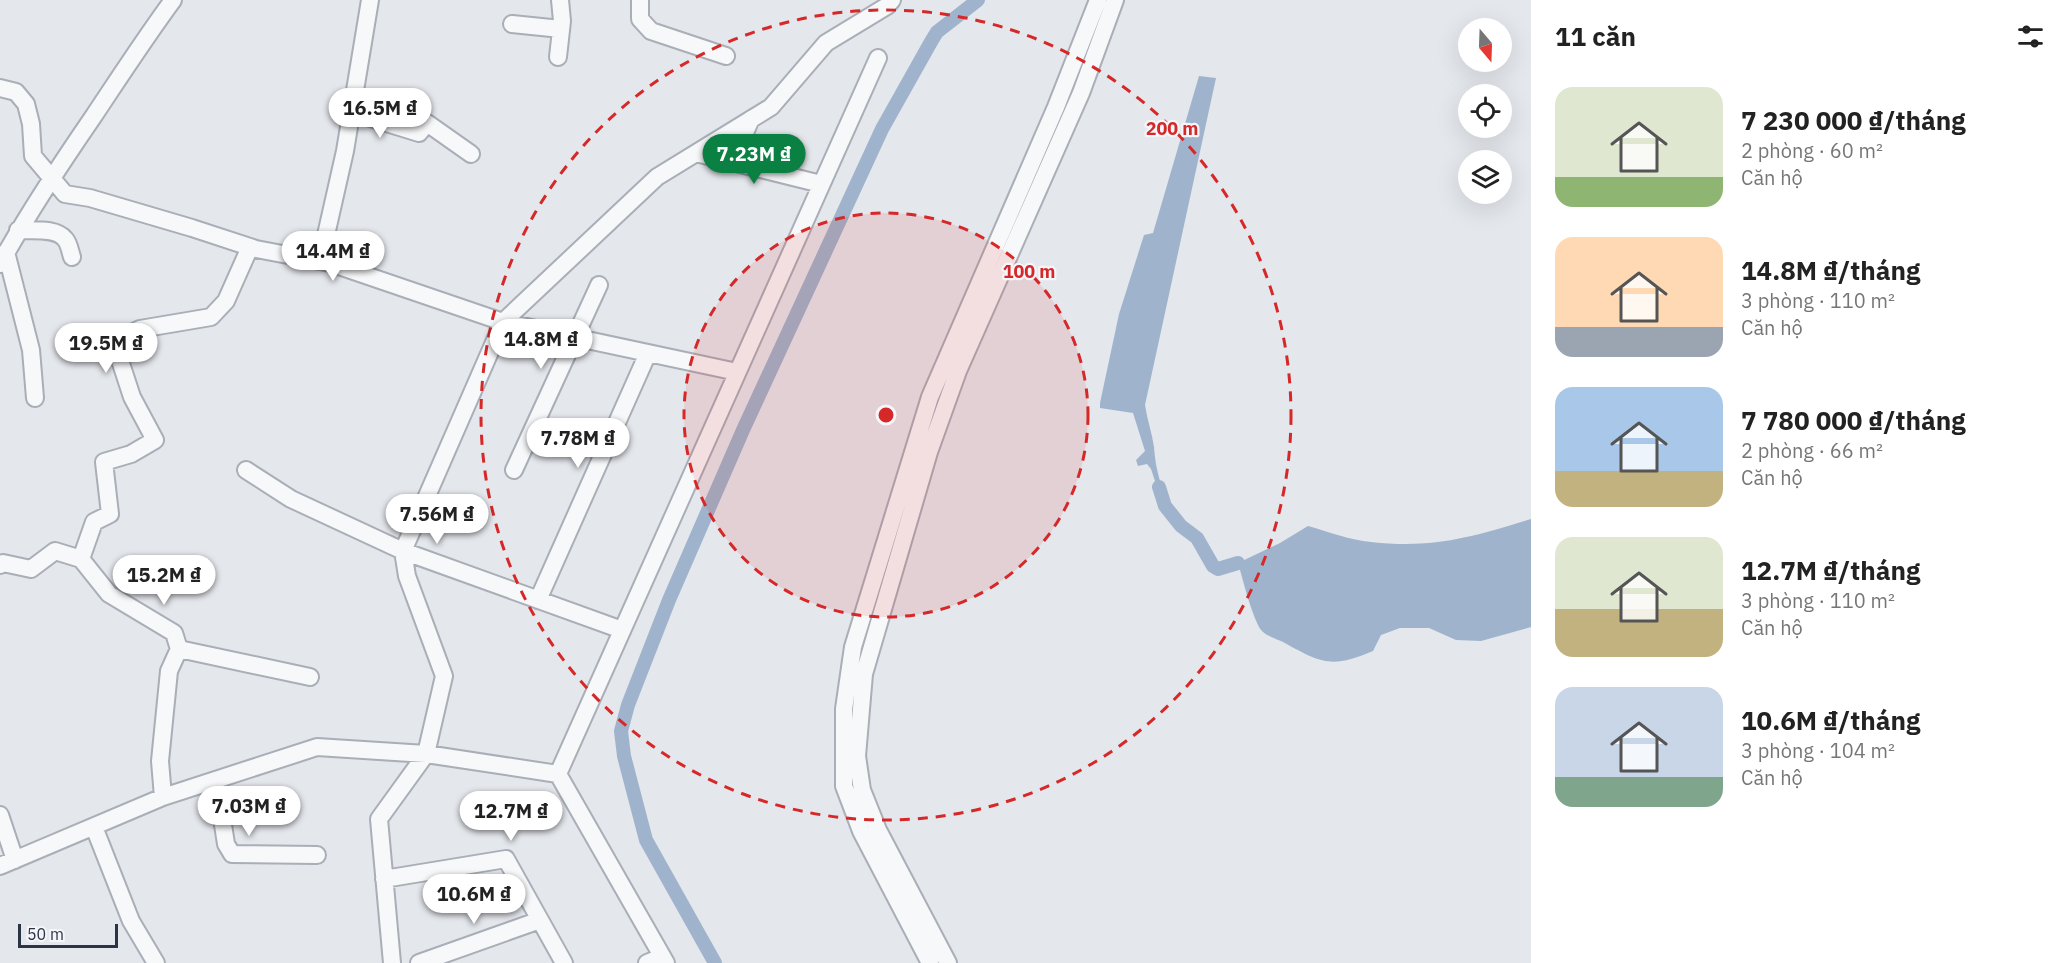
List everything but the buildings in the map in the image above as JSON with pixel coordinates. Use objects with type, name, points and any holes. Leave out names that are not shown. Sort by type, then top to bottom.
[{"type":"street","points":[[36,398],[31,350],[3,258],[50,178],[173,0]]},
{"type":"street","points":[[314,260],[326,236],[345,151],[370,0]]},
{"type":"street","points":[[558,57],[561,29],[560,0]]},
{"type":"street","points":[[640,0],[640,19],[651,31],[726,56]]},
{"type":"street","points":[[392,963],[379,819],[426,754],[444,676],[407,576],[403,551],[503,322],[657,177],[771,107],[826,43],[887,6],[892,0]]},
{"type":"street","points":[[1042,160],[1056,107],[1098,0]]},
{"type":"street","points":[[948,963],[891,871],[861,831],[844,786],[844,709],[853,647],[918,461],[930,396],[1042,160],[1081,93],[1115,0]]},
{"type":"street","points":[[513,24],[561,29]]},
{"type":"street","points":[[558,774],[878,58]]},
{"type":"street","points":[[0,88],[16,92],[26,104],[31,124],[33,156],[65,194],[90,198],[250,246],[330,263],[503,322],[737,372]]},
{"type":"street","points":[[351,112],[419,133],[426,123],[471,154]]},
{"type":"street","points":[[732,162],[751,119]]},
{"type":"street","points":[[696,153],[821,184]]},
{"type":"street","points":[[18,230],[52,232],[61,236],[66,240],[72,257]]},
{"type":"street","points":[[81,559],[94,522],[110,514],[104,462],[131,454],[155,440],[132,397],[114,342],[140,329],[211,317],[226,301],[250,246]]},
{"type":"street","points":[[514,470],[599,285]]},
{"type":"street","points":[[538,600],[648,353]]},
{"type":"street","points":[[246,470],[291,499],[403,551],[622,630]]},
{"type":"street","points":[[0,565],[3,563],[31,569],[55,551],[81,559],[109,594],[174,633],[179,649],[169,671],[160,761],[163,796]]},
{"type":"street","points":[[179,649],[310,677]]},
{"type":"street","points":[[0,815],[8,863],[163,796],[317,747],[426,754],[558,774]]},
{"type":"street","points":[[558,774],[658,961]]},
{"type":"street","points":[[216,780],[226,844],[232,854],[317,855]]},
{"type":"street","points":[[94,827],[131,921],[156,963]]},
{"type":"street","points":[[384,879],[506,859],[564,963]]},
{"type":"street","points":[[891,871],[930,963]]},
{"type":"street","points":[[418,963],[540,920]]},
{"type":"water","points":[[1199,76],[1216,78],[1145,405],[1161,484],[1157,487],[1151,469],[1147,464],[1138,466],[1136,460],[1145,451],[1133,413],[1100,408],[1100,403],[1119,314],[1144,235],[1153,233]]},
{"type":"water","points":[[1531,519],[1531,627],[1481,641],[1456,640],[1429,628],[1400,628],[1381,635],[1373,651],[1359,657],[1336,662],[1317,659],[1269,636],[1260,629],[1238,563],[1280,543],[1308,526],[1363,541],[1414,544],[1471,536]]},
{"type":"waterway","points":[[715,963],[646,840],[624,756],[621,731],[628,705],[669,600],[743,430],[882,129],[937,32],[978,0]]},
{"type":"waterway","points":[[1159,487],[1165,506],[1181,526],[1197,538],[1213,566],[1218,569],[1238,563]]}]
